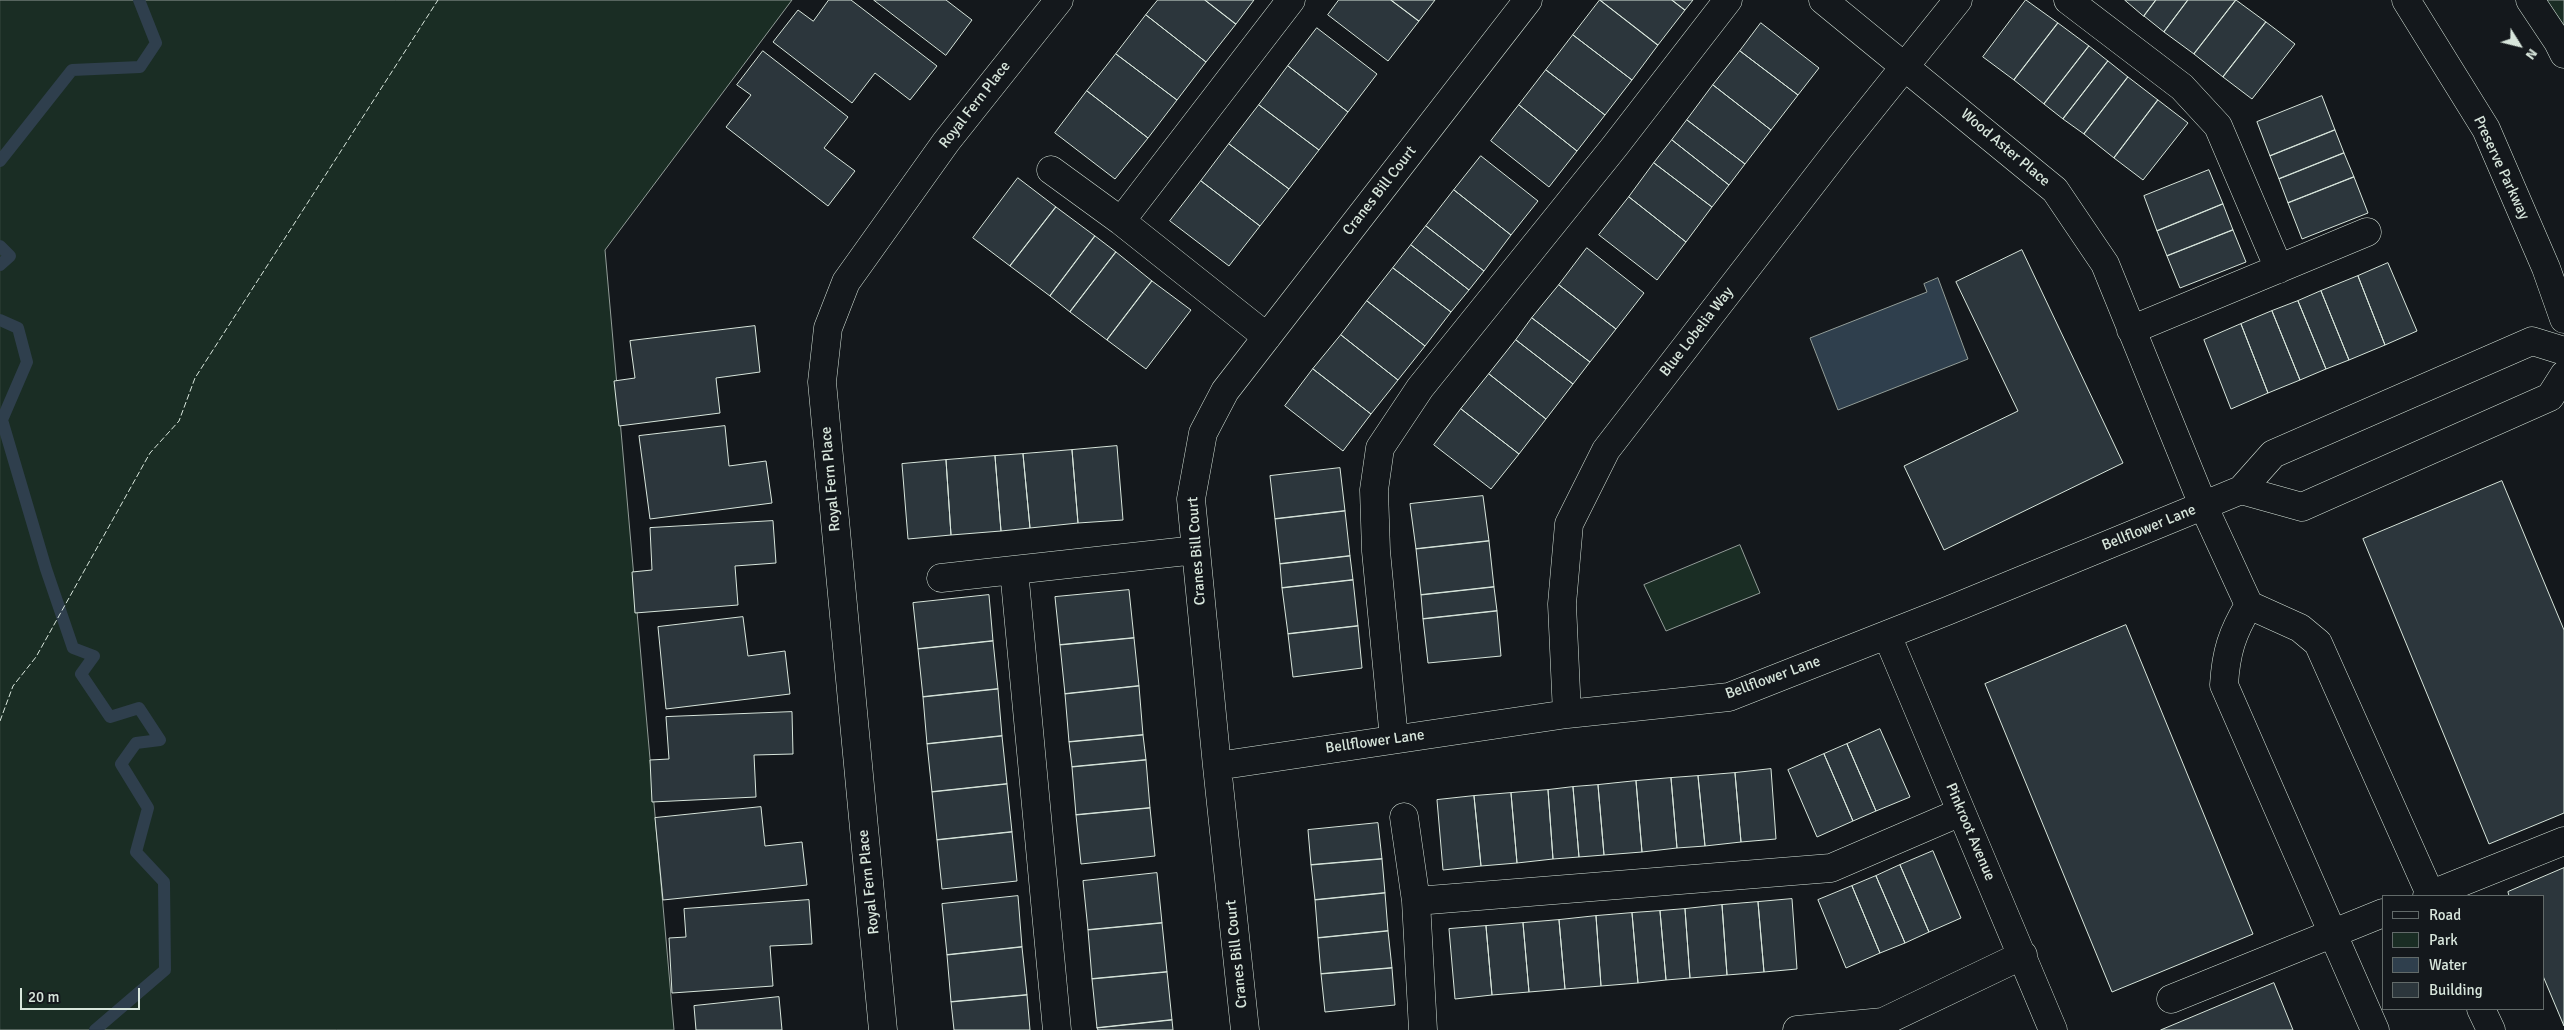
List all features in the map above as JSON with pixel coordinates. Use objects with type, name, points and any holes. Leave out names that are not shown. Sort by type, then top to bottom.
[{"type":"street","name":"Royal Fern Place","points":[[883,1030],[822,382],[828,328],[846,282],[946,142],[1059,0]]},
{"type":"street","points":[[1121,221],[1291,0]]},
{"type":"street","name":"Cranes Bill Court","points":[[1245,1030],[1216,766],[1191,499],[1203,433],[1225,391],[1528,0]]},
{"type":"street","points":[[1394,739],[1376,551],[1374,490],[1380,448],[1420,388],[1615,146],[1728,0]]},
{"type":"street","name":"Wood Aster Place","points":[[1823,0],[1905,65],[2055,190],[2105,264],[2203,505],[2249,605]]},
{"type":"street","name":"Blue Lobelia Way","points":[[1567,714],[1562,604],[1569,524],[1606,450],[1905,65],[1958,0]]},
{"type":"street","points":[[2068,0],[2182,87],[2218,126],[2279,269]]},
{"type":"street","name":"Preserve Parkway","points":[[2406,0],[2486,129],[2546,268],[2564,319]]},
{"type":"street","points":[[2530,0],[2564,54]]},
{"type":"street","points":[[1051,170],[1121,221],[1266,337]]},
{"type":"street","points":[[2131,330],[2367,232]]},
{"type":"street","name":"Bellflower Lane","points":[[1216,766],[1567,714],[1730,697],[2241,490],[2273,454],[2532,341],[2564,351]]},
{"type":"street","points":[[2241,490],[2302,508],[2550,397],[2564,375]]},
{"type":"street","points":[[941,578],[1196,550]]},
{"type":"street","points":[[1014,570],[1057,1030]]},
{"type":"street","points":[[2375,1030],[2331,934],[2224,684],[2228,652],[2234,630],[2249,605],[2300,628],[2318,643],[2429,895]]},
{"type":"street","name":"Pinkroot Avenue","points":[[1887,635],[2053,1030]]},
{"type":"street","points":[[1416,901],[1831,868],[1961,812]]},
{"type":"street","points":[[1404,817],[1416,901],[1423,1030]]},
{"type":"street","points":[[2431,895],[2564,841]]},
{"type":"street","points":[[2172,999],[2382,913]]},
{"type":"street","points":[[1797,1030],[1882,1022],[2023,956]]},
{"type":"street","points":[[2481,1010],[2491,1030]]},
{"type":"green space","points":[[0,0],[792,0],[605,250],[674,1030],[0,1030]]},
{"type":"green space","points":[[2530,0],[2564,0],[2564,54]]},
{"type":"green space","points":[[1740,545],[1760,593],[1666,631],[1644,585]]},
{"type":"water","points":[[1938,278],[1968,359],[1838,410],[1810,338],[1927,292],[1924,284]]},
{"type":"building","points":[[829,0],[851,0],[937,66],[910,100],[875,73],[852,103],[773,42],[798,10],[813,21]]},
{"type":"building","points":[[874,0],[946,0],[972,20],[946,55]]},
{"type":"building","points":[[1158,0],[1205,0],[1236,24],[1206,62],[1146,15]]},
{"type":"building","points":[[1205,0],[1254,0],[1236,24]]},
{"type":"building","points":[[1339,0],[1391,0],[1419,21],[1388,61],[1328,15]]},
{"type":"building","points":[[1391,0],[1435,0],[1419,21]]},
{"type":"building","points":[[1600,0],[1672,0],[1685,10],[1658,45]]},
{"type":"building","points":[[1600,0],[1658,45],[1632,80],[1573,35]]},
{"type":"building","points":[[1672,0],[1693,0],[1685,10]]},
{"type":"building","points":[[2026,0],[2058,23],[2014,80],[1983,57]]},
{"type":"building","points":[[2125,0],[2156,0],[2144,16]]},
{"type":"building","points":[[2156,0],[2188,0],[2164,32],[2144,16]]},
{"type":"building","points":[[2188,0],[2236,0],[2194,54],[2164,32]]},
{"type":"building","points":[[2236,0],[2266,22],[2223,77],[2194,54]]},
{"type":"building","points":[[1146,15],[1206,62],[1177,100],[1116,54]]},
{"type":"building","points":[[2266,22],[2295,44],[2252,99],[2223,77]]},
{"type":"building","points":[[1761,23],[1819,68],[1798,95],[1740,51]]},
{"type":"building","points":[[2058,23],[2089,46],[2044,104],[2014,80]]},
{"type":"building","points":[[1317,28],[1377,74],[1348,112],[1288,66]]},
{"type":"building","points":[[1573,35],[1632,80],[1605,115],[1546,70]]},
{"type":"building","points":[[2089,46],[2108,61],[2063,119],[2044,104]]},
{"type":"building","points":[[763,51],[848,117],[824,148],[855,171],[828,206],[726,127],[751,95],[737,85]]},
{"type":"building","points":[[1740,51],[1798,95],[1771,130],[1713,85]]},
{"type":"building","points":[[1116,54],[1177,100],[1148,138],[1087,91]]},
{"type":"building","points":[[2108,61],[2128,77],[2084,134],[2063,119]]},
{"type":"building","points":[[1288,66],[1348,112],[1319,150],[1259,105]]},
{"type":"building","points":[[1546,70],[1605,115],[1577,151],[1519,105]]},
{"type":"building","points":[[2128,77],[2158,100],[2114,158],[2084,134]]},
{"type":"building","points":[[1713,85],[1771,130],[1745,164],[1687,120]]},
{"type":"building","points":[[1087,91],[1148,138],[1115,179],[1055,133]]},
{"type":"building","points":[[2322,96],[2335,130],[2270,156],[2257,122]]},
{"type":"building","points":[[2158,100],[2188,123],[2143,180],[2114,158]]},
{"type":"building","points":[[1259,105],[1319,150],[1289,189],[1229,144]]},
{"type":"building","points":[[1519,105],[1577,151],[1549,187],[1491,141]]},
{"type":"building","points":[[1687,120],[1745,164],[1729,185],[1672,140]]},
{"type":"building","points":[[2335,130],[2344,153],[2279,179],[2270,156]]},
{"type":"building","points":[[1672,140],[1729,185],[1712,207],[1654,163]]},
{"type":"building","points":[[1229,144],[1289,189],[1260,226],[1201,181]]},
{"type":"building","points":[[2344,153],[2354,177],[2288,203],[2279,179]]},
{"type":"building","points":[[1481,156],[1538,201],[1511,235],[1454,190]]},
{"type":"building","points":[[1654,163],[1712,207],[1686,242],[1629,197]]},
{"type":"building","points":[[2209,170],[2223,204],[2157,231],[2144,196]]},
{"type":"building","points":[[2354,177],[2368,213],[2302,239],[2288,203]]},
{"type":"building","points":[[1018,178],[1056,207],[1010,266],[973,238]]},
{"type":"building","points":[[1201,181],[1260,226],[1229,266],[1170,221]]},
{"type":"building","points":[[1454,190],[1511,235],[1484,271],[1426,226]]},
{"type":"building","points":[[1629,197],[1686,242],[1657,280],[1599,235]]},
{"type":"building","points":[[2223,204],[2233,230],[2167,256],[2157,231]]},
{"type":"building","points":[[1056,207],[1095,236],[1050,296],[1010,266]]},
{"type":"building","points":[[1426,226],[1484,271],[1469,290],[1411,245]]},
{"type":"building","points":[[2233,230],[2246,262],[2180,288],[2167,256]]},
{"type":"building","points":[[1095,236],[1116,252],[1070,312],[1050,296]]},
{"type":"building","points":[[1411,245],[1469,290],[1451,312],[1393,268]]},
{"type":"building","points":[[1587,248],[1644,293],[1616,329],[1559,285]]},
{"type":"building","points":[[2022,250],[2123,463],[1944,550],[1904,466],[2018,411],[1956,282]]},
{"type":"building","points":[[1116,252],[1152,281],[1107,340],[1070,312]]},
{"type":"building","points":[[2388,263],[2417,331],[2385,345],[2358,276]]},
{"type":"building","points":[[1393,268],[1451,312],[1425,346],[1367,301]]},
{"type":"building","points":[[2358,276],[2385,345],[2349,360],[2321,291]]},
{"type":"building","points":[[1152,281],[1191,310],[1146,369],[1107,340]]},
{"type":"building","points":[[1559,285],[1616,329],[1590,362],[1532,318]]},
{"type":"building","points":[[2321,291],[2349,360],[2326,369],[2298,301]]},
{"type":"building","points":[[1367,301],[1425,346],[1398,380],[1341,335]]},
{"type":"building","points":[[2298,301],[2326,369],[2300,380],[2272,311]]},
{"type":"building","points":[[2272,311],[2300,380],[2268,393],[2241,324]]},
{"type":"building","points":[[1532,318],[1590,362],[1573,384],[1516,340]]},
{"type":"building","points":[[2241,324],[2268,393],[2231,409],[2204,340]]},
{"type":"building","points":[[755,326],[760,372],[716,378],[720,413],[619,426],[614,381],[635,378],[630,341]]},
{"type":"building","points":[[1341,335],[1398,380],[1371,414],[1313,369]]},
{"type":"building","points":[[1516,340],[1573,384],[1546,419],[1489,374]]},
{"type":"building","points":[[1313,369],[1371,414],[1343,451],[1285,406]]},
{"type":"building","points":[[1489,374],[1546,419],[1519,454],[1461,409]]},
{"type":"building","points":[[1461,409],[1519,454],[1491,489],[1434,445]]},
{"type":"building","points":[[725,426],[729,466],[766,461],[772,503],[650,519],[639,436]]},
{"type":"building","points":[[1117,446],[1123,520],[1078,523],[1072,450]]},
{"type":"building","points":[[1072,450],[1078,523],[1030,528],[1023,454]]},
{"type":"building","points":[[1023,454],[1030,528],[1001,531],[995,456]]},
{"type":"building","points":[[995,456],[1001,531],[951,535],[946,460]]},
{"type":"building","points":[[946,460],[951,535],[908,539],[902,464]]},
{"type":"building","points":[[1340,468],[1345,511],[1275,519],[1270,476]]},
{"type":"building","points":[[2502,481],[2564,630],[2564,813],[2489,844],[2363,539]]},
{"type":"building","points":[[1483,496],[1489,541],[1416,549],[1410,504]]},
{"type":"building","points":[[1345,511],[1350,556],[1280,564],[1275,519]]},
{"type":"building","points":[[773,521],[776,563],[735,566],[738,605],[635,613],[632,572],[652,570],[650,528]]},
{"type":"building","points":[[1489,541],[1494,587],[1421,595],[1416,549]]},
{"type":"building","points":[[1350,556],[1353,580],[1282,588],[1280,564]]},
{"type":"building","points":[[1353,580],[1358,626],[1288,634],[1282,588]]},
{"type":"building","points":[[1494,587],[1497,611],[1423,619],[1421,595]]},
{"type":"building","points":[[1129,590],[1134,638],[1060,645],[1055,597]]},
{"type":"building","points":[[989,595],[993,641],[918,649],[913,603]]},
{"type":"building","points":[[1497,611],[1501,656],[1428,663],[1423,619]]},
{"type":"building","points":[[743,617],[748,656],[785,651],[790,694],[666,709],[658,627]]},
{"type":"building","points":[[2126,625],[2253,934],[2112,992],[1985,684]]},
{"type":"building","points":[[1358,626],[1362,668],[1293,677],[1288,634]]},
{"type":"building","points":[[1134,638],[1139,686],[1065,694],[1060,645]]},
{"type":"building","points":[[993,641],[998,689],[923,697],[918,649]]},
{"type":"building","points":[[1139,686],[1143,735],[1069,742],[1065,694]]},
{"type":"building","points":[[998,689],[1002,736],[927,744],[923,697]]},
{"type":"building","points":[[792,712],[793,754],[754,755],[756,797],[652,802],[650,760],[669,759],[666,717]]},
{"type":"building","points":[[1880,729],[1910,797],[1876,811],[1847,744]]},
{"type":"building","points":[[1143,735],[1146,760],[1072,767],[1069,742]]},
{"type":"building","points":[[1002,736],[1007,784],[932,792],[927,744]]},
{"type":"building","points":[[1847,744],[1876,811],[1853,821],[1824,754]]},
{"type":"building","points":[[1824,754],[1853,821],[1817,837],[1788,770]]},
{"type":"building","points":[[1146,760],[1150,808],[1076,815],[1072,767]]},
{"type":"building","points":[[1771,769],[1776,839],[1741,842],[1735,773]]},
{"type":"building","points":[[1735,773],[1741,842],[1705,846],[1698,776]]},
{"type":"building","points":[[1698,776],[1705,846],[1677,848],[1671,778]]},
{"type":"building","points":[[1671,778],[1677,848],[1642,852],[1636,781]]},
{"type":"building","points":[[1636,781],[1642,852],[1604,855],[1598,785]]},
{"type":"building","points":[[1007,784],[1012,832],[937,840],[932,792]]},
{"type":"building","points":[[1598,785],[1604,855],[1579,857],[1573,787]]},
{"type":"building","points":[[1573,787],[1579,857],[1553,859],[1548,790]]},
{"type":"building","points":[[1548,790],[1553,859],[1517,863],[1511,793]]},
{"type":"building","points":[[1511,793],[1517,863],[1481,866],[1474,796]]},
{"type":"building","points":[[1474,796],[1481,866],[1443,870],[1437,800]]},
{"type":"building","points":[[761,807],[765,846],[802,842],[807,885],[663,900],[655,818]]},
{"type":"building","points":[[1150,808],[1155,856],[1081,864],[1076,815]]},
{"type":"building","points":[[1378,823],[1382,859],[1311,865],[1308,830]]},
{"type":"building","points":[[1012,832],[1017,881],[942,889],[937,840]]},
{"type":"building","points":[[1933,851],[1961,918],[1929,932],[1900,865]]},
{"type":"building","points":[[1382,859],[1385,893],[1315,900],[1311,865]]},
{"type":"building","points":[[1900,865],[1929,932],[1905,943],[1876,876]]},
{"type":"building","points":[[2564,868],[2564,1026],[2544,978],[2544,895],[2509,895],[2508,892]]},
{"type":"building","points":[[1157,873],[1162,923],[1088,930],[1083,881]]},
{"type":"building","points":[[1876,876],[1905,943],[1880,953],[1852,886]]},
{"type":"building","points":[[1852,886],[1880,953],[1846,968],[1818,900]]},
{"type":"building","points":[[1385,893],[1388,931],[1318,938],[1315,900]]},
{"type":"building","points":[[1018,896],[1022,947],[947,955],[942,904]]},
{"type":"building","points":[[1792,899],[1797,969],[1764,972],[1758,902]]},
{"type":"building","points":[[809,900],[812,944],[770,946],[773,986],[672,993],[669,938],[686,937],[684,909]]},
{"type":"building","points":[[1758,902],[1764,972],[1727,975],[1722,905]]},
{"type":"building","points":[[1722,905],[1727,975],[1690,978],[1685,909]]},
{"type":"building","points":[[1685,909],[1690,978],[1666,980],[1660,911]]},
{"type":"building","points":[[1660,911],[1666,980],[1638,983],[1632,913]]},
{"type":"building","points":[[1632,913],[1638,983],[1601,986],[1596,916]]},
{"type":"building","points":[[1596,916],[1601,986],[1565,989],[1559,920]]},
{"type":"building","points":[[1559,920],[1565,989],[1529,992],[1523,923]]},
{"type":"building","points":[[1162,923],[1167,972],[1092,979],[1088,930]]},
{"type":"building","points":[[1523,923],[1529,992],[1492,995],[1486,926]]},
{"type":"building","points":[[1486,926],[1492,995],[1455,999],[1449,929]]},
{"type":"building","points":[[1388,931],[1392,968],[1321,974],[1318,938]]},
{"type":"building","points":[[1022,947],[1027,995],[951,1002],[947,955]]},
{"type":"building","points":[[1392,968],[1395,1005],[1325,1012],[1321,974]]},
{"type":"building","points":[[1167,972],[1172,1020],[1097,1028],[1092,979]]},
{"type":"building","points":[[2274,983],[2293,1030],[2161,1030]]},
{"type":"building","points":[[1027,995],[1030,1030],[954,1030],[951,1002]]},
{"type":"building","points":[[779,997],[782,1030],[696,1030],[694,1006]]},
{"type":"building","points":[[1172,1020],[1173,1030],[1098,1030],[1097,1028]]},
{"type":"waterway","points":[[0,161],[72,70],[140,67],[156,43],[139,0]]},
{"type":"waterway","points":[[0,246],[10,256],[0,265]]},
{"type":"waterway","points":[[0,320],[18,328],[27,362],[2,420],[46,569],[73,648],[94,656],[81,674],[110,717],[139,708],[160,740],[136,743],[121,764],[148,808],[136,852],[164,882],[165,970],[95,1030]]},
{"type":"fence","points":[[0,721],[13,686],[36,657],[150,453],[179,421],[195,378],[438,0]]}]
